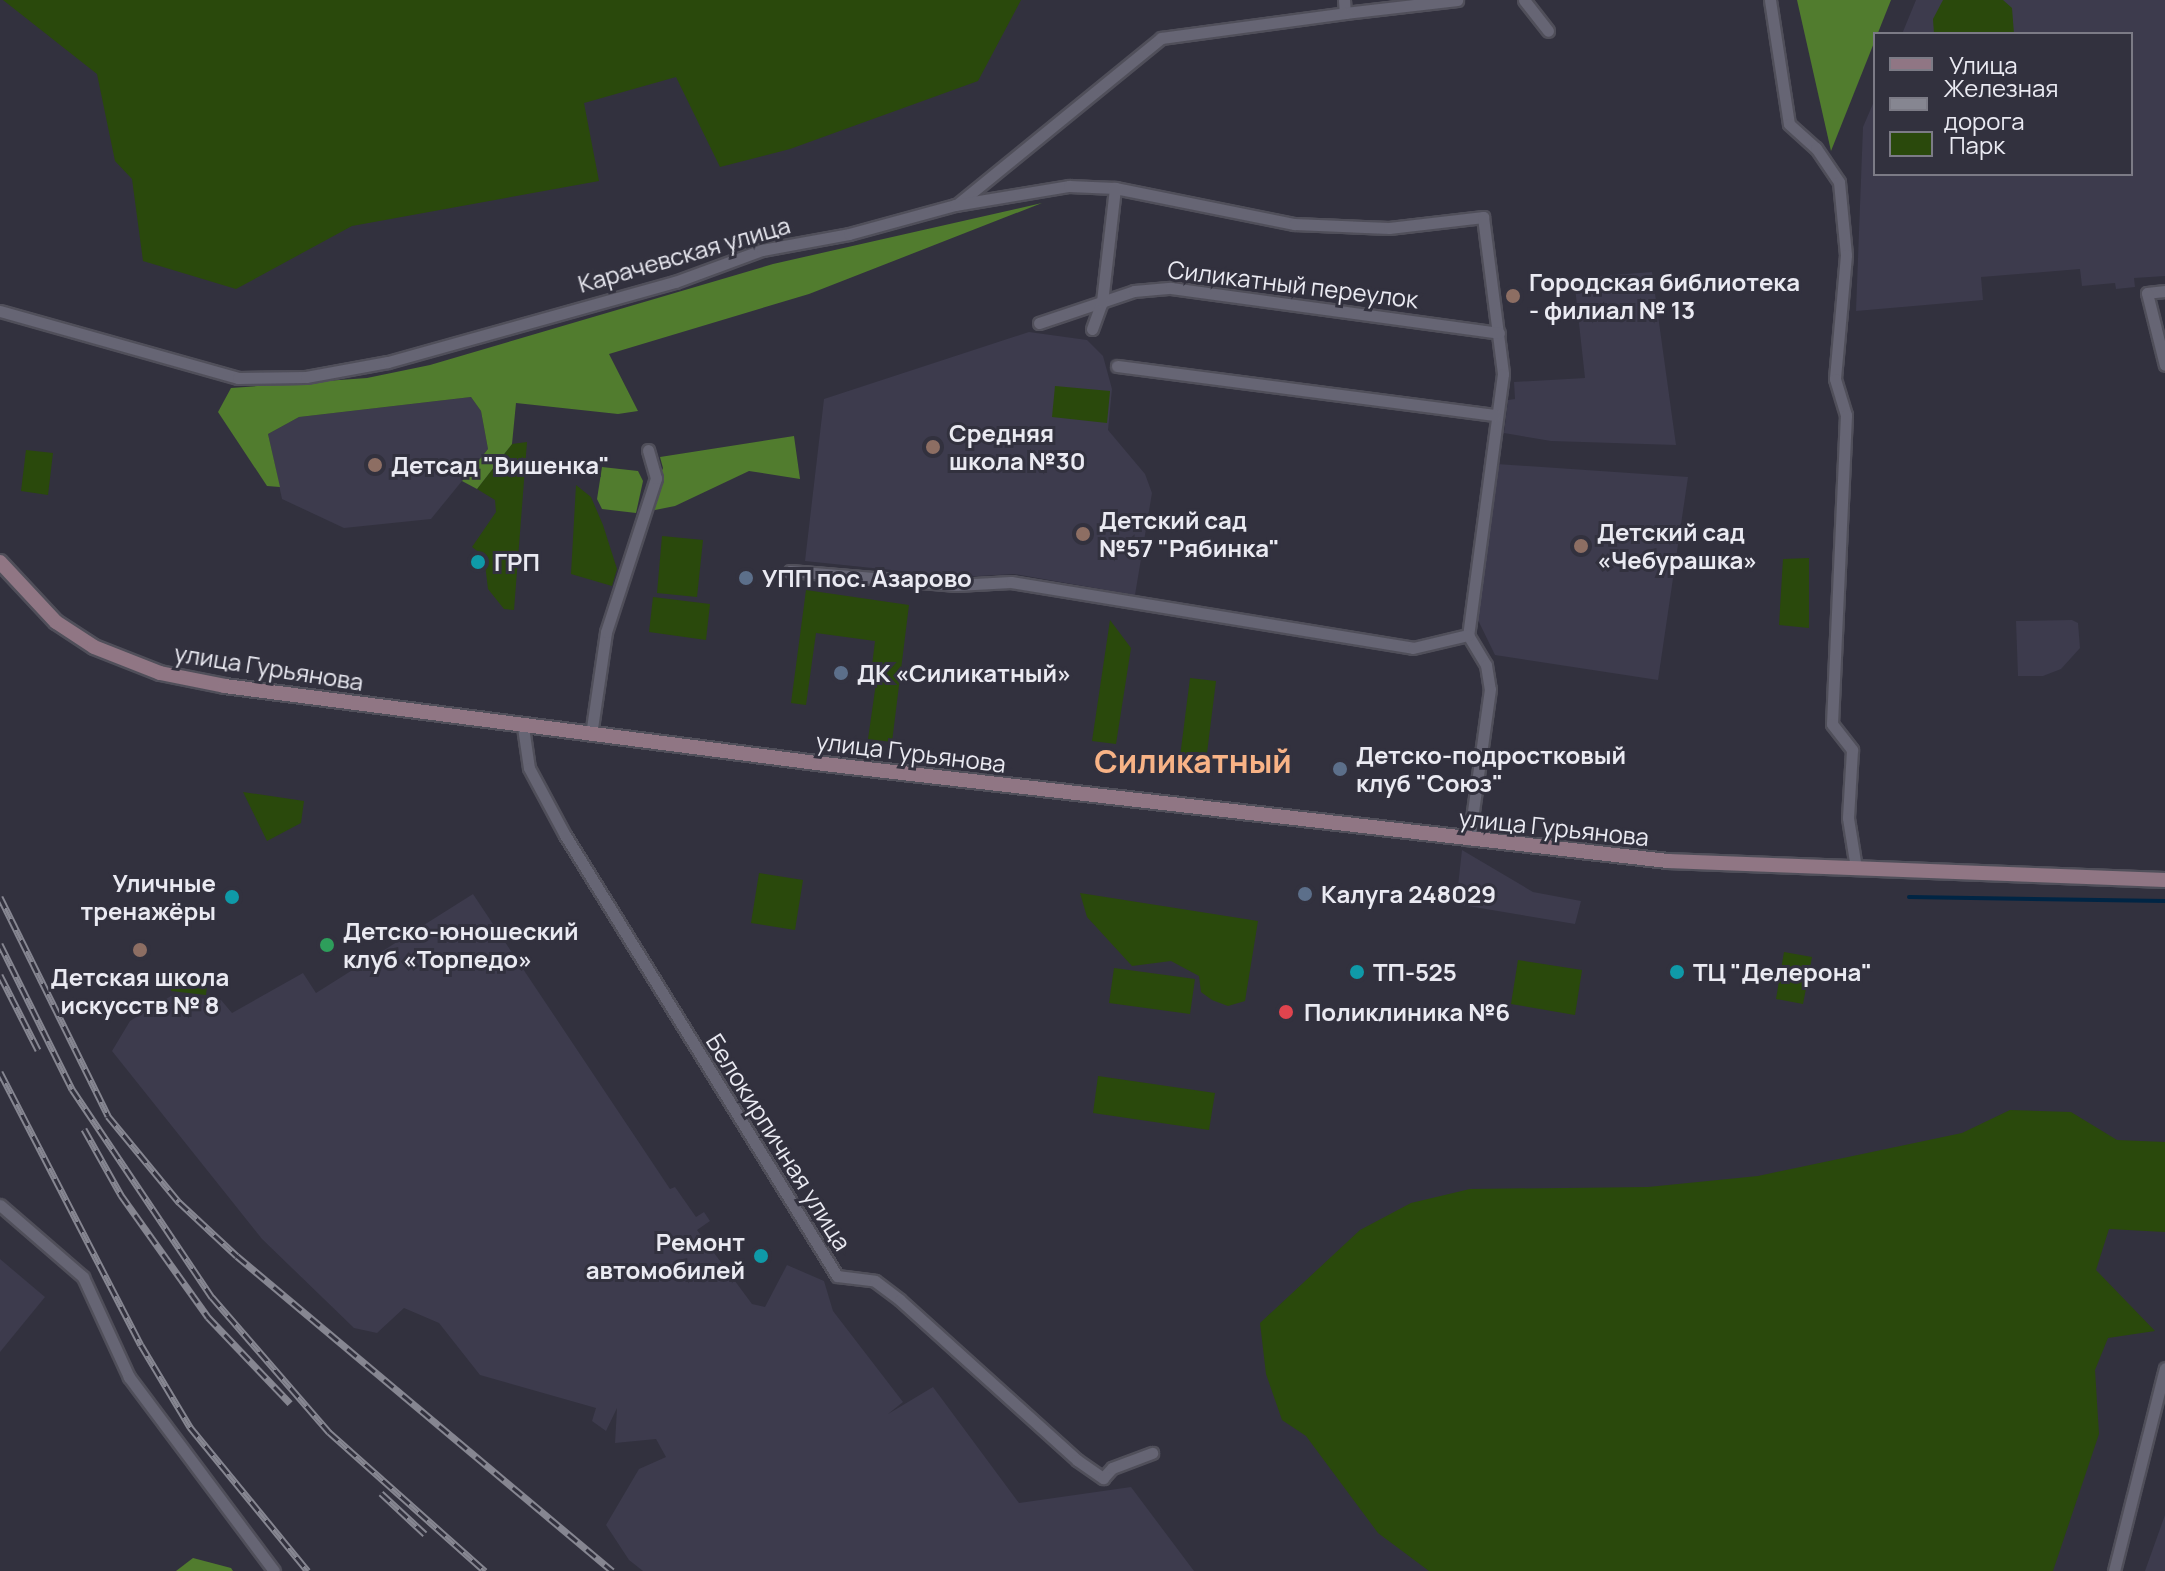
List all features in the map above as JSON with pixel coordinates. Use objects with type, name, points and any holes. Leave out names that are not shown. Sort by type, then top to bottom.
[{"type":"street","points":[[955,205],[1161,38],[1344,6],[1457,0]]},
{"type":"street","points":[[1524,0],[1548,31]]},
{"type":"street","points":[[1770,0],[1789,124],[1816,148],[1839,182],[1846,255],[1835,379],[1846,415],[1832,724],[1852,750],[1848,818],[1856,868]]},
{"type":"street","name":"Карачевская улица","points":[[0,311],[238,378],[306,377],[388,362],[675,282],[762,250],[849,234],[955,205],[1069,186],[1115,188],[1294,224],[1389,228],[1483,217],[1499,333]]},
{"type":"street","points":[[1092,329],[1102,302],[1115,188]]},
{"type":"street","name":"Силикатный переулок","points":[[1039,323],[1134,291],[1171,288],[1499,333]]},
{"type":"street","points":[[2165,291],[2147,293],[2165,365]]},
{"type":"street","points":[[1469,840],[1490,689],[1486,665],[1468,635],[1495,415],[1503,374],[1499,333]]},
{"type":"street","points":[[1117,366],[1495,415]]},
{"type":"street","points":[[591,735],[606,632],[656,478],[648,450]]},
{"type":"street","name":"улица Гурьянова","points":[[0,562],[56,622],[94,647],[160,673],[523,727],[1668,861],[2165,880]]},
{"type":"street","points":[[790,571],[956,585],[1011,582],[1413,648],[1468,635]]},
{"type":"street","name":"Белокирпичная улица","points":[[523,727],[529,768],[565,835],[837,1276],[875,1281],[890,1292],[1077,1460],[1103,1478],[1112,1468],[1152,1453]]},
{"type":"street","points":[[0,1205],[83,1277],[129,1377],[274,1571]]},
{"type":"street","points":[[2114,1571],[2165,1368]]},
{"type":"shaded area","points":[[1916,0],[2165,0],[2165,276],[2134,278],[2135,287],[2116,289],[2115,283],[2082,286],[2080,269],[1981,277],[1983,300],[1856,311],[1863,127],[1873,104],[1873,176],[2133,176],[2133,32],[1903,32]]},
{"type":"shaded area","points":[[1652,272],[1676,445],[1551,441],[1504,433],[1508,400],[1515,399],[1514,382],[1585,378],[1574,278]]},
{"type":"shaded area","name":"Средняя школа №30","points":[[1029,332],[1087,340],[1103,356],[1112,389],[1108,430],[1145,474],[1152,493],[1135,595],[1014,574],[959,577],[805,561],[824,399]]},
{"type":"shaded area","name":"Детсад \"Вишенка\"","points":[[471,397],[481,411],[488,449],[431,519],[344,528],[282,499],[268,434],[299,417]]},
{"type":"shaded area","name":"Детский сад «Чебурашка»","points":[[1497,464],[1688,477],[1658,680],[1495,655],[1476,616]]},
{"type":"shaded area","points":[[2072,620],[2078,623],[2080,648],[2061,669],[2043,676],[2018,676],[2016,621]]},
{"type":"shaded area","points":[[1462,850],[1533,892],[1581,901],[1575,924],[1456,904]]},
{"type":"shaded area","points":[[473,894],[670,1189],[675,1187],[696,1217],[704,1212],[710,1221],[697,1230],[752,1304],[765,1307],[787,1265],[824,1281],[833,1311],[903,1402],[888,1414],[933,1387],[1019,1503],[1131,1487],[1194,1571],[643,1571],[629,1560],[606,1525],[639,1469],[666,1457],[656,1439],[615,1443],[617,1408],[606,1431],[592,1421],[596,1408],[480,1375],[439,1323],[404,1308],[377,1333],[354,1328],[262,1239],[112,1051],[130,1021],[171,996],[221,1000],[232,1013],[303,973],[316,993]]},
{"type":"shaded area","points":[[0,1259],[45,1297],[0,1352]]},
{"type":"shaded area","points":[[2165,1515],[2165,1571],[2145,1571]]},
{"type":"green space","points":[[3,0],[1021,0],[978,81],[790,149],[720,167],[676,77],[584,103],[599,181],[352,226],[236,289],[143,261],[132,179],[115,161],[97,74]]},
{"type":"green space","points":[[1797,0],[1891,0],[1878,32],[1873,32],[1873,45],[1831,151]]},
{"type":"green space","points":[[1943,0],[2003,0],[2012,8],[2014,32],[1934,32],[1933,19]]},
{"type":"green space","points":[[1042,203],[809,294],[609,354],[638,411],[618,414],[516,403],[512,444],[477,489],[462,481],[488,449],[481,411],[471,397],[299,417],[268,434],[280,487],[267,486],[218,412],[231,388],[367,378],[430,365],[773,264]]},
{"type":"green space","points":[[1055,386],[1110,391],[1107,423],[1052,417]]},
{"type":"green space","points":[[794,436],[800,479],[749,471],[675,506],[645,512],[663,468],[660,457]]},
{"type":"green space","points":[[527,442],[514,610],[504,609],[488,589],[484,556],[472,547],[496,512],[495,500],[477,489],[512,444]]},
{"type":"green space","points":[[26,450],[53,453],[48,495],[21,491]]},
{"type":"green space","points":[[602,467],[638,471],[643,481],[636,513],[602,509],[597,499]]},
{"type":"green space","points":[[576,485],[591,497],[603,525],[617,569],[612,586],[571,574]]},
{"type":"green space","points":[[662,536],[703,540],[697,597],[657,593]]},
{"type":"green space","points":[[1809,558],[1809,628],[1779,625],[1783,559]]},
{"type":"green space","points":[[806,590],[909,605],[892,742],[868,739],[876,683],[870,682],[875,641],[816,633],[806,705],[791,703]]},
{"type":"green space","points":[[653,597],[710,604],[706,640],[649,632]]},
{"type":"green space","points":[[1110,620],[1131,648],[1116,744],[1092,741]]},
{"type":"green space","points":[[1190,678],[1216,681],[1206,761],[1180,757]]},
{"type":"green space","points":[[243,792],[304,801],[301,823],[267,841]]},
{"type":"green space","points":[[759,873],[803,880],[795,930],[751,923]]},
{"type":"green space","points":[[1080,893],[1258,921],[1245,1001],[1228,1006],[1212,1000],[1201,992],[1199,976],[1171,961],[1132,966],[1087,917]]},
{"type":"green space","points":[[1784,952],[1812,957],[1803,1004],[1776,999]]},
{"type":"green space","points":[[1518,960],[1582,970],[1575,1015],[1511,1004]]},
{"type":"green space","points":[[1114,968],[1195,979],[1190,1014],[1109,1003]]},
{"type":"green space","points":[[173,970],[208,975],[206,995],[171,991]]},
{"type":"green space","points":[[1098,1076],[1215,1093],[1209,1130],[1093,1113]]},
{"type":"green space","points":[[2010,1110],[2071,1112],[2117,1140],[2165,1142],[2165,1232],[2109,1229],[2096,1270],[2155,1331],[2108,1338],[2095,1370],[2099,1434],[2053,1571],[1429,1571],[1378,1533],[1306,1436],[1282,1420],[1266,1374],[1260,1323],[1360,1230],[1411,1203],[1470,1189],[1648,1187],[1758,1176],[1962,1133]]},
{"type":"green space","points":[[193,1558],[231,1568],[233,1571],[176,1571]]},
{"type":"waterway","points":[[1909,897],[2165,901]]},
{"type":"railway","points":[[0,897],[108,1116],[179,1202],[237,1256],[612,1571]]},
{"type":"railway","points":[[0,944],[72,1089],[212,1297],[329,1432],[485,1571]]},
{"type":"railway","points":[[0,975],[38,1050]]},
{"type":"railway","points":[[0,1072],[141,1345],[190,1427],[308,1571]]},
{"type":"railway","points":[[84,1129],[121,1195],[208,1317],[290,1403]]},
{"type":"railway","points":[[381,1493],[425,1534]]},
{"type":"place","name":"Городская библиотека - филиал № 13","points":[[1513,296]]},
{"type":"place","name":"Средняя школа №30","points":[[933,447]]},
{"type":"place","name":"Детсад \"Вишенка\"","points":[[375,465]]},
{"type":"place","name":"Детский сад №57 \"Рябинка\"","points":[[1083,534]]},
{"type":"place","name":"Детский сад «Чебурашка»","points":[[1581,546]]},
{"type":"place","name":"ГРП","points":[[478,562]]},
{"type":"place","name":"УПП пос. Азарово","points":[[746,578]]},
{"type":"place","name":"ДК «Силикатный»","points":[[841,673]]},
{"type":"place","name":"Детско-подростковый клуб \"Союз\"","points":[[1340,769]]},
{"type":"place","name":"Калуга 248029","points":[[1305,894]]},
{"type":"place","name":"Уличные тренажёры","points":[[232,897]]},
{"type":"place","name":"Детско-юношеский клуб «Торпедо»","points":[[327,945]]},
{"type":"place","name":"Детская школа искусств № 8","points":[[140,950]]},
{"type":"place","name":"ТП-525","points":[[1357,972]]},
{"type":"place","name":"ТЦ \"Делерона\"","points":[[1677,972]]},
{"type":"place","name":"Поликлиника №6","points":[[1286,1012]]},
{"type":"place","name":"Ремонт автомобилей","points":[[761,1256]]},
{"type":"district","name":"Силикатный","points":[[1193,761]]}]
